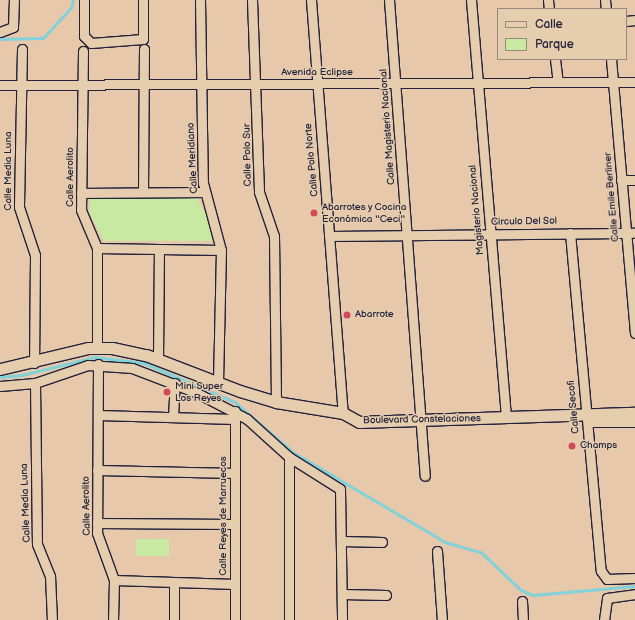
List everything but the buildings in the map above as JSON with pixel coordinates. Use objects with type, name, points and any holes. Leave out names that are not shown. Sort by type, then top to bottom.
[{"type":"street","points":[[0,32],[13,27],[14,0]]},
{"type":"street","points":[[84,0],[83,31],[88,42],[140,40],[145,32],[143,0]]},
{"type":"street","name":"Calle Meridiano","points":[[200,0],[204,192],[216,225],[221,250],[218,384]]},
{"type":"street","name":"Calle Polo Sur","points":[[252,0],[258,84],[259,192],[274,236],[276,402]]},
{"type":"street","name":"Calle Polo Norte","points":[[311,0],[343,413]]},
{"type":"street","name":"Calle Magisterio Nacional","points":[[389,0],[425,476]]},
{"type":"street","name":"Magisterio Nacional","points":[[471,0],[506,418]]},
{"type":"street","name":"Calle Media Luna","points":[[22,49],[20,211],[35,255],[34,363]]},
{"type":"street","points":[[142,192],[144,49]]},
{"type":"street","name":"Calle Aerolito","points":[[83,51],[81,193],[83,218],[97,248],[97,347]]},
{"type":"street","points":[[555,60],[558,82]]},
{"type":"street","name":"Calle Emile Berliner","points":[[611,60],[621,180],[631,233],[635,333]]},
{"type":"street","name":"Avenida Eclipse","points":[[0,85],[635,82]]},
{"type":"street","points":[[621,180],[635,180]]},
{"type":"street","points":[[81,193],[204,192]]},
{"type":"street","name":"Circulo Del Sol","points":[[329,236],[598,232],[631,233]]},
{"type":"street","name":"Calle Secofi","points":[[570,233],[586,417],[604,578],[635,578]]},
{"type":"street","points":[[97,248],[221,250]]},
{"type":"street","points":[[158,359],[159,250]]},
{"type":"street","name":"Boulevard Constelaciones","points":[[0,368],[34,363],[97,347],[124,349],[158,359],[218,384],[276,402],[343,413],[358,422],[571,416],[635,421]]},
{"type":"street","points":[[0,386],[35,383],[98,364],[132,368],[175,383],[235,415],[288,457],[338,487],[342,497],[342,620]]},
{"type":"street","name":"Calle Aerolito","points":[[98,364],[97,523],[99,542],[114,580],[113,620]]},
{"type":"street","name":"Calle Media Luna","points":[[35,383],[38,544],[50,576],[52,620]]},
{"type":"street","points":[[173,417],[175,383]]},
{"type":"street","name":"Boulevard Constelaciones","points":[[586,417],[635,413]]},
{"type":"street","points":[[98,415],[173,417],[235,415]]},
{"type":"street","name":"Calle Reyes de Marruecos","points":[[235,415],[235,620]]},
{"type":"street","points":[[288,457],[289,620]]},
{"type":"street","points":[[97,470],[235,473]]},
{"type":"street","points":[[97,523],[235,524]]},
{"type":"street","points":[[342,541],[382,542]]},
{"type":"street","points":[[437,551],[442,620]]},
{"type":"street","points":[[114,580],[235,584]]},
{"type":"street","points":[[174,582],[174,620]]},
{"type":"street","points":[[342,594],[386,595]]},
{"type":"street","points":[[604,620],[604,601],[635,594]]},
{"type":"street","points":[[522,601],[524,620]]},
{"type":"green space","points":[[195,195],[210,221],[212,241],[104,241],[89,212],[91,196]]},
{"type":"green space","points":[[136,539],[169,539],[169,556],[136,556]]},
{"type":"waterway","points":[[0,39],[43,38],[71,8],[73,0]]},
{"type":"waterway","points":[[0,377],[22,375],[95,357],[144,363],[235,402],[293,452],[445,542],[481,552],[521,590],[533,595],[635,586]]},
{"type":"place","name":"Abarrotes y Cocina Económica ''Ceci''","points":[[314,213]]},
{"type":"place","name":"Abarrote","points":[[347,315]]},
{"type":"place","name":"Mini Super Los Reyes","points":[[167,392]]},
{"type":"place","name":"Champs","points":[[572,446]]}]
